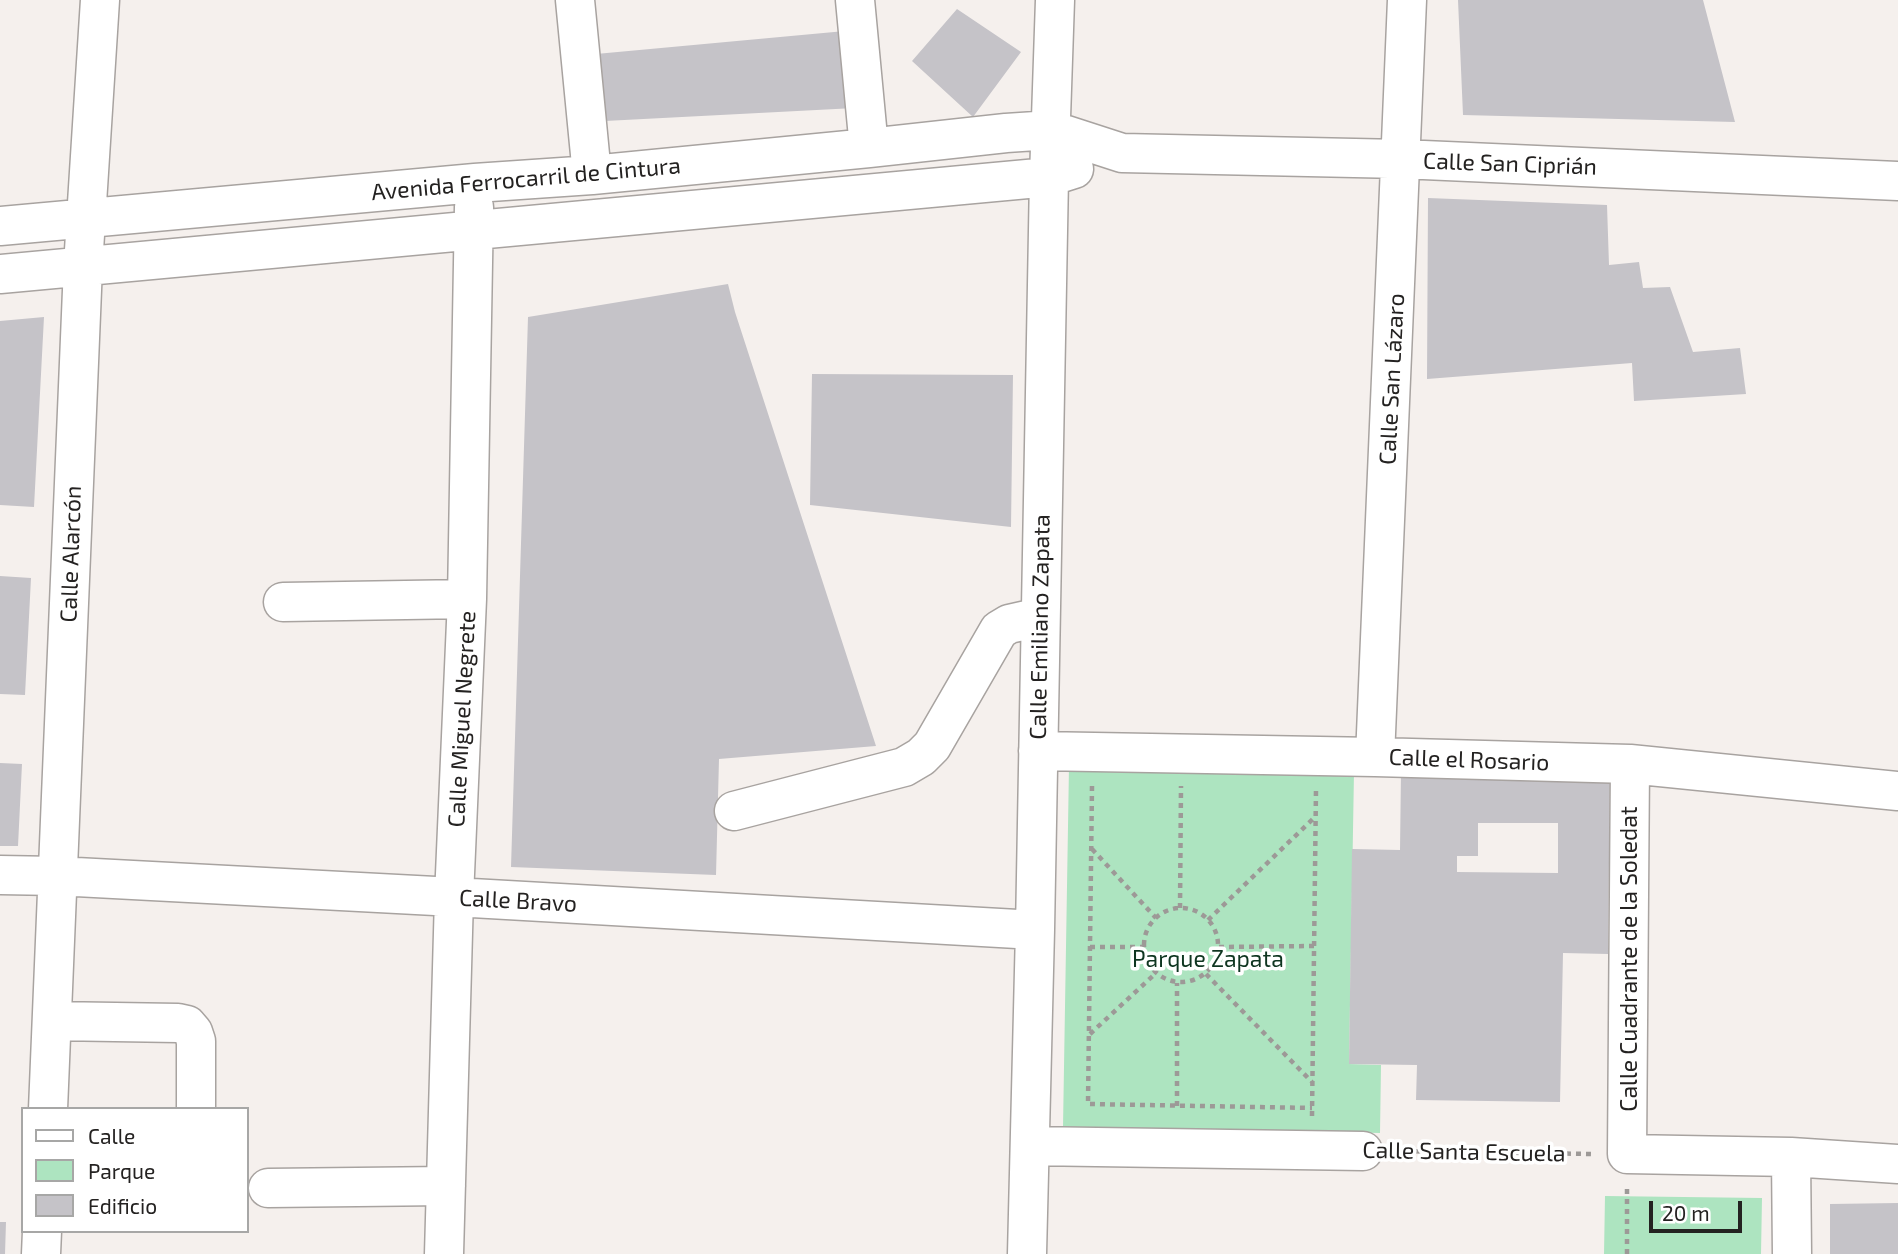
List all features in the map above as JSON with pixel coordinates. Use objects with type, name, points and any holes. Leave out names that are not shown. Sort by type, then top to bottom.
[{"type":"street","name":"Calle Alarcón","points":[[48,1107],[83,266],[100,0]]},
{"type":"street","points":[[575,0],[592,175]]},
{"type":"street","points":[[855,0],[869,148]]},
{"type":"street","name":"Calle Emiliano Zapata","points":[[1027,1254],[1055,0]]},
{"type":"street","name":"Calle San Lázaro","points":[[1375,757],[1407,0]]},
{"type":"street","name":"Avenida Ferrocarril de Cintura","points":[[0,226],[592,175],[1006,132],[1051,131]]},
{"type":"street","name":"Calle San Ciprián","points":[[1051,131],[1122,153],[1402,159],[1898,181]]},
{"type":"street","name":"Calle San Ciprián","points":[[1049,177],[1122,153]]},
{"type":"street","name":"Avenida Ferrocarril de Cintura","points":[[0,274],[1049,177]]},
{"type":"street","name":"Calle Miguel Negrete","points":[[444,1254],[454,897],[467,598],[475,183]]},
{"type":"street","points":[[283,602],[467,598]]},
{"type":"street","points":[[734,811],[904,767],[921,757],[932,746],[999,630],[1009,624],[1040,617]]},
{"type":"street","name":"Calle el Rosario","points":[[1038,751],[1630,764],[1898,791]]},
{"type":"street","name":"Calle Cuadrante de la Soledat","points":[[1627,1154],[1630,764]]},
{"type":"street","name":"Calle Bravo","points":[[0,875],[454,897],[1035,930]]},
{"type":"street","points":[[51,1021],[187,1025],[196,1041],[196,1107]]},
{"type":"street","name":"Calle Santa Escuela","points":[[1030,1146],[1363,1151]]},
{"type":"street","points":[[1627,1154],[1791,1157],[1898,1164]]},
{"type":"street","points":[[1791,1157],[1792,1254]]},
{"type":"street","points":[[268,1188],[446,1186]]},
{"type":"street","points":[[41,1254],[42,1233]]},
{"type":"path","points":[[1092,782],[1088,1104],[1312,1108]]},
{"type":"path","points":[[1180,908],[1181,783]]},
{"type":"path","points":[[1311,1150],[1316,784]]},
{"type":"path","points":[[1208,920],[1315,816]]},
{"type":"path","points":[[1091,848],[1156,918]]},
{"type":"path","points":[[1180,908],[1200,913],[1208,920],[1218,937],[1219,947],[1213,966],[1206,974],[1197,979],[1177,983],[1156,973],[1145,957],[1144,947],[1149,926],[1156,918],[1180,908]]},
{"type":"path","points":[[1219,947],[1314,946]]},
{"type":"path","points":[[1090,947],[1144,947]]},
{"type":"path","points":[[1089,1035],[1156,973]]},
{"type":"path","points":[[1206,974],[1312,1082]]},
{"type":"path","points":[[1177,983],[1177,1106]]},
{"type":"path","name":"Calle Santa Escuela","points":[[1363,1151],[1627,1154]]},
{"type":"path","points":[[1627,1154],[1627,1254]]},
{"type":"green space","name":"Parque Zapata","points":[[1069,766],[1354,772],[1349,1064],[1381,1065],[1380,1133],[1063,1127]]},
{"type":"green space","points":[[1605,1196],[1762,1198],[1761,1254],[1604,1254]]},
{"type":"building","points":[[1458,0],[1703,0],[1735,122],[1463,115]]},
{"type":"building","points":[[957,9],[1021,52],[973,117],[912,61]]},
{"type":"building","points":[[845,31],[855,108],[605,121],[596,54]]},
{"type":"building","points":[[1428,198],[1607,205],[1609,265],[1639,262],[1643,288],[1670,287],[1693,352],[1740,348],[1746,394],[1634,401],[1632,363],[1427,379]]},
{"type":"building","points":[[728,284],[876,746],[719,759],[716,875],[511,867],[528,317]]},
{"type":"building","points":[[44,317],[34,507],[0,505],[0,321]]},
{"type":"building","points":[[812,374],[1013,375],[1011,527],[810,505]]},
{"type":"building","points":[[0,576],[31,578],[25,695],[0,694]]},
{"type":"building","points":[[0,763],[22,764],[18,846],[0,846]]},
{"type":"building","points":[[1401,772],[1610,773],[1608,954],[1563,953],[1560,1102],[1416,1100],[1417,1065],[1349,1064],[1352,849],[1400,850]],"holes":[[[1478,823],[1558,823],[1558,873],[1457,872],[1457,856],[1478,856]]]},
{"type":"building","points":[[1898,1203],[1898,1254],[1830,1254],[1830,1204]]},
{"type":"building","points":[[0,1222],[6,1222],[5,1254],[0,1254]]}]
